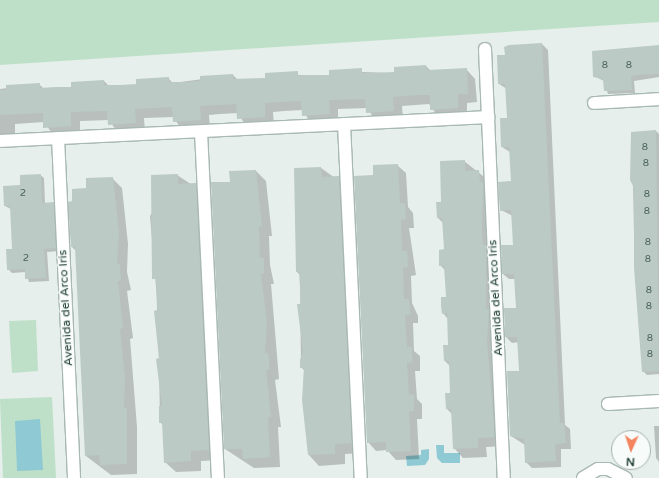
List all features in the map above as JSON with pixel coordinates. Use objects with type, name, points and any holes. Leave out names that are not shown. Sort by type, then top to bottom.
[{"type":"street","name":"Avenida del Arco Iris","points":[[484,49],[504,478]]},
{"type":"street","points":[[594,103],[659,99]]},
{"type":"street","points":[[0,141],[488,117]]},
{"type":"street","points":[[344,124],[361,478]]},
{"type":"street","points":[[201,132],[218,478]]},
{"type":"street","name":"Avenida del Arco Iris","points":[[58,138],[74,478]]},
{"type":"street","points":[[608,404],[659,402]]},
{"type":"street","points":[[582,478],[598,469],[608,469],[626,478]]},
{"type":"green space","points":[[0,0],[659,0],[659,22],[0,65]]},
{"type":"green space","points":[[36,320],[38,371],[12,373],[9,321]]},
{"type":"green space","points":[[52,397],[56,478],[3,478],[0,399]]},
{"type":"water","points":[[40,419],[43,470],[17,471],[15,421]]},
{"type":"water","points":[[436,445],[444,445],[444,453],[460,453],[460,463],[442,463],[437,458]]},
{"type":"water","points":[[429,449],[429,459],[425,465],[407,466],[406,456],[421,455],[421,450]]},
{"type":"building","points":[[542,43],[560,423],[564,423],[566,443],[555,444],[556,461],[525,463],[524,439],[510,436],[507,371],[519,371],[517,337],[505,337],[504,308],[516,308],[514,274],[502,274],[501,245],[513,245],[511,210],[500,211],[498,182],[511,181],[509,147],[501,147],[500,118],[507,118],[505,84],[498,84],[497,55],[505,55],[504,47],[509,45]]},
{"type":"building","points":[[659,45],[659,74],[635,75],[631,77],[632,90],[604,91],[603,79],[593,77],[592,51]]},
{"type":"building","points":[[426,65],[427,70],[467,68],[468,94],[458,94],[458,108],[430,110],[430,95],[419,95],[393,97],[394,111],[366,113],[365,99],[329,100],[330,114],[302,116],[301,101],[265,103],[265,117],[237,119],[236,104],[200,106],[201,120],[173,122],[172,107],[135,109],[136,123],[108,125],[107,111],[71,112],[71,126],[43,128],[43,113],[0,115],[0,90],[6,90],[6,85],[40,83],[40,88],[71,87],[71,82],[104,80],[104,85],[120,85],[136,84],[136,79],[169,77],[169,82],[185,82],[200,81],[200,76],[233,74],[233,79],[265,78],[265,73],[298,71],[298,76],[329,75],[329,70],[362,68],[362,73],[378,73],[394,72],[394,67]]},
{"type":"building","points":[[656,130],[659,371],[642,372],[634,268],[634,188],[630,180],[631,132]]},
{"type":"building","points":[[465,160],[465,171],[479,170],[480,182],[483,182],[482,232],[483,245],[486,245],[486,309],[489,309],[487,341],[495,437],[478,438],[478,448],[453,449],[451,409],[446,409],[445,393],[450,393],[449,361],[444,361],[443,345],[448,345],[447,313],[442,314],[441,306],[441,297],[446,297],[444,266],[439,266],[439,250],[444,249],[442,218],[437,218],[436,202],[441,202],[440,161]]},
{"type":"building","points":[[398,164],[400,203],[405,203],[406,219],[401,220],[402,251],[407,251],[408,267],[403,268],[404,299],[409,299],[410,307],[410,315],[405,315],[407,347],[412,347],[412,362],[407,363],[409,395],[414,394],[414,411],[409,411],[411,451],[386,452],[386,442],[367,443],[354,176],[373,175],[373,165]]},
{"type":"building","points":[[321,167],[322,177],[339,176],[352,443],[335,444],[335,454],[308,455],[302,400],[304,368],[300,368],[300,360],[303,351],[297,304],[301,304],[299,272],[296,272],[294,168]]},
{"type":"building","points":[[256,170],[262,226],[259,226],[260,258],[264,258],[264,274],[261,274],[267,322],[265,353],[268,353],[269,361],[269,370],[266,370],[271,417],[268,417],[270,457],[243,459],[242,449],[224,449],[211,182],[230,182],[229,171]]},
{"type":"building","points":[[41,174],[42,203],[54,202],[56,248],[44,249],[46,278],[25,279],[25,269],[7,270],[6,249],[12,249],[10,206],[4,206],[3,186],[20,185],[20,175]]},
{"type":"building","points":[[178,174],[178,184],[196,183],[209,450],[191,451],[191,461],[164,463],[162,422],[159,423],[159,406],[162,406],[156,359],[159,358],[154,311],[157,310],[156,279],[152,279],[151,175]]},
{"type":"building","points":[[113,177],[119,233],[117,264],[120,264],[121,281],[118,281],[123,328],[120,329],[125,376],[124,408],[127,408],[127,464],[100,465],[99,455],[85,456],[75,247],[71,247],[68,202],[72,201],[72,189],[86,188],[86,178]]}]
